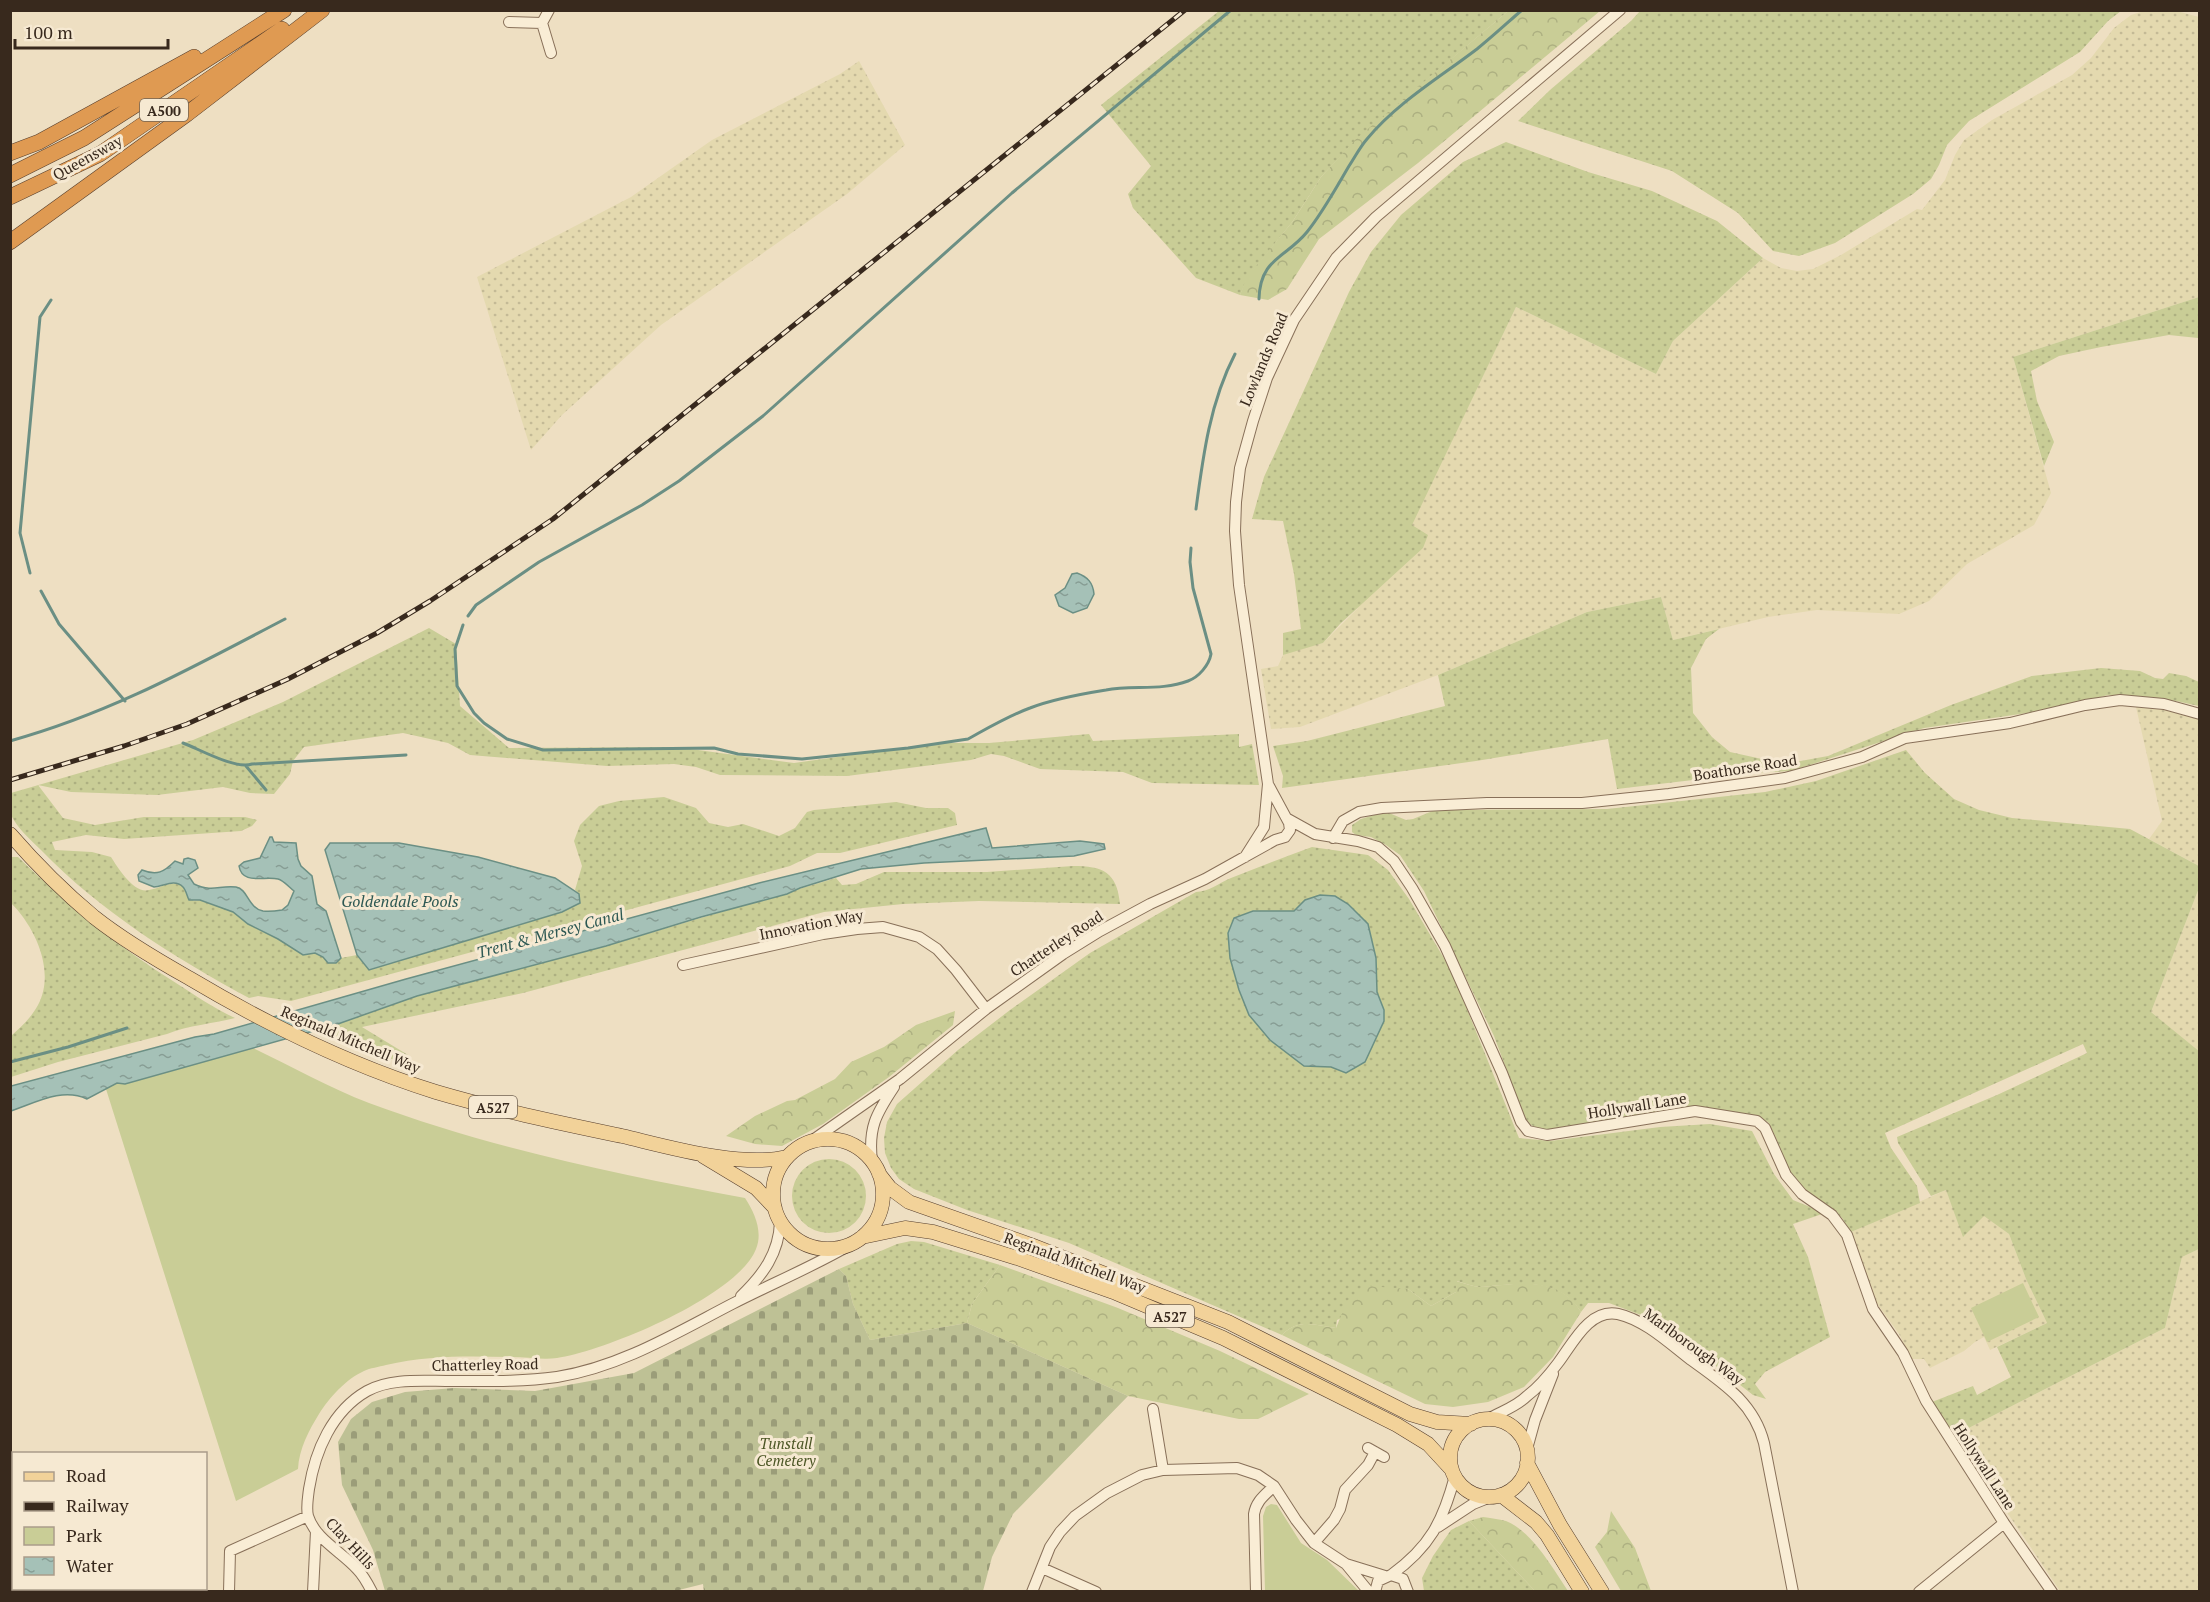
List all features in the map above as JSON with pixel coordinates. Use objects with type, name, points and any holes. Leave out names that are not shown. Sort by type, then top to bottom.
[{"type":"highway","points":[[10,153],[39,142],[278,10]]},
{"type":"highway","name":"Queensway","points":[[10,175],[84,138],[284,10]]},
{"type":"highway","name":"Queensway","points":[[10,197],[100,154],[309,10]]},
{"type":"highway","points":[[10,242],[187,114],[322,10]]},
{"type":"main road","name":"Reginald Mitchell Way","points":[[11,835],[95,917],[155,958],[241,1008],[303,1040],[375,1071],[465,1100],[699,1153],[751,1159],[787,1157]]},
{"type":"main road","name":"A527","points":[[828,1139],[847,1142],[856,1147],[872,1161],[882,1186],[882,1204],[871,1228],[856,1241],[831,1249],[813,1247],[796,1239],[780,1222],[773,1191],[775,1177],[787,1157],[810,1142],[828,1139]]},
{"type":"main road","name":"Reginald Mitchell Way","points":[[699,1153],[756,1188],[775,1208]]},
{"type":"main road","name":"Reginald Mitchell Way","points":[[879,1174],[899,1196],[923,1208],[1031,1245],[1228,1322],[1410,1414],[1437,1422],[1471,1424]]},
{"type":"main road","name":"Reginald Mitchell Way","points":[[856,1241],[904,1228],[933,1232],[1017,1258],[1116,1293],[1223,1338],[1397,1425],[1428,1444],[1454,1473]]},
{"type":"main road","points":[[1582,1592],[1547,1535],[1536,1522],[1497,1496],[1473,1493],[1464,1488],[1454,1473],[1451,1452],[1455,1440],[1471,1424],[1488,1419],[1503,1422],[1514,1428],[1521,1436],[1527,1456],[1560,1525],[1602,1592]]},
{"type":"main road","points":[[1497,1496],[1519,1482],[1527,1456]]},
{"type":"street","points":[[549,10],[542,23],[551,53]]},
{"type":"street","name":"Lowlands Road","points":[[1264,824],[1268,784],[1239,585],[1235,512],[1240,468],[1252,421],[1282,345],[1294,320],[1336,258],[1376,217],[1620,10]]},
{"type":"street","points":[[509,22],[542,23]]},
{"type":"street","name":"Boathorse Road","points":[[1333,838],[1343,821],[1359,812],[1382,808],[1487,803],[1581,803],[1785,778],[1862,757],[1905,738],[2010,723],[2085,705],[2120,700],[2164,704],[2199,714]]},
{"type":"street","name":"Lowlands Road","points":[[1268,784],[1286,818]]},
{"type":"street","points":[[1245,857],[1264,824],[1275,814],[1286,818],[1290,830],[1279,840],[1268,837],[1264,824]]},
{"type":"street","name":"Hollywall Lane","points":[[1286,818],[1315,834],[1378,847],[1394,861],[1445,946],[1502,1073],[1521,1122],[1528,1131],[1547,1135],[1695,1112],[1757,1121],[1765,1128],[1786,1175],[1802,1194],[1832,1215],[1847,1235],[1873,1309],[1903,1353],[1926,1401],[2004,1523],[2052,1592]]},
{"type":"street","name":"Hollywall Lane","points":[[1279,840],[1315,834]]},
{"type":"street","name":"Chatterley Road","points":[[810,1142],[900,1079],[986,1009],[1095,933],[1279,840]]},
{"type":"street","name":"Innovation Way","points":[[683,965],[823,934],[864,928],[890,928],[919,937],[937,949],[986,1009]]},
{"type":"street","name":"Chatterley Road","points":[[872,1161],[873,1122],[879,1109],[900,1079]]},
{"type":"street","name":"Chatterley Road","points":[[734,1303],[758,1280],[771,1261],[777,1245],[780,1222]]},
{"type":"street","name":"Chatterley Road","points":[[308,1516],[311,1475],[323,1439],[354,1399],[370,1389],[384,1384],[413,1381],[513,1380],[556,1377],[589,1371],[632,1355],[734,1303],[816,1265],[856,1241]]},
{"type":"street","name":"Marlborough Way","points":[[1488,1419],[1518,1405],[1536,1388],[1589,1323],[1607,1314],[1617,1314],[1645,1327],[1726,1385],[1750,1410],[1760,1429],[1793,1592]]},
{"type":"street","name":"Marlborough Way","points":[[1527,1456],[1538,1412],[1558,1363]]},
{"type":"street","points":[[1163,1470],[1154,1414],[1166,1417]]},
{"type":"street","points":[[1314,1543],[1334,1520],[1340,1509],[1345,1490],[1376,1452]]},
{"type":"street","points":[[1032,1592],[1050,1547],[1060,1532],[1091,1504],[1125,1483],[1163,1470],[1237,1468],[1258,1475],[1274,1486],[1314,1543],[1346,1564],[1369,1592]]},
{"type":"street","points":[[1438,1527],[1454,1473]]},
{"type":"street","points":[[1256,1592],[1255,1506],[1274,1486]]},
{"type":"street","points":[[1375,1592],[1378,1581],[1388,1576],[1422,1548],[1438,1527],[1473,1504],[1497,1496]]},
{"type":"street","points":[[229,1592],[230,1551],[308,1516]]},
{"type":"street","name":"Clay Hills","points":[[308,1516],[316,1531],[358,1569],[372,1592]]},
{"type":"street","points":[[1919,1592],[2004,1523]]},
{"type":"street","points":[[314,1592],[316,1531]]},
{"type":"street","points":[[1408,1588],[1422,1548]]},
{"type":"street","points":[[1346,1564],[1388,1576],[1398,1576],[1408,1588]]},
{"type":"street","points":[[1042,1568],[1096,1592]]},
{"type":"shaded area","points":[[2173,10],[2199,17],[2199,297],[2013,357],[2051,493],[2034,525],[1967,564],[1929,601],[1899,614],[1817,610],[1768,617],[1673,640],[1661,597],[1587,612],[1438,675],[1300,727],[1271,729],[1261,669],[1278,666],[1283,655],[1323,643],[1357,609],[1411,525],[1516,307],[1656,374],[1673,341],[1763,258],[1781,268],[1797,271],[1813,269],[1841,255],[1917,209],[1922,210],[1945,180],[1964,140],[1992,120],[2072,75],[2091,58],[2114,28],[2131,15],[2144,11]]},
{"type":"shaded area","points":[[859,61],[905,145],[847,194],[661,325],[562,415],[531,450],[477,277],[631,197],[712,140],[840,74]]},
{"type":"shaded area","points":[[2136,707],[2168,710],[2199,719],[2199,866],[2149,839],[2162,821]]},
{"type":"shaded area","points":[[2199,888],[2199,1052],[2151,1012]]},
{"type":"shaded area","points":[[1946,1190],[1964,1236],[1984,1215],[2009,1234],[2026,1279],[2047,1323],[1990,1350],[1984,1337],[1964,1351],[1930,1368],[1924,1359],[1912,1359],[1899,1334],[1873,1298],[1851,1232]]},
{"type":"shaded area","points":[[2199,1249],[2199,1591],[2060,1591],[1955,1435],[2165,1328],[2182,1257]]},
{"type":"green space","points":[[1219,11],[1508,11],[1356,140],[1321,177],[1293,221],[1248,277],[1240,295],[1196,278],[1133,208],[1128,194],[1151,166],[1101,105]]},
{"type":"green space","points":[[1508,11],[1600,11],[1418,163],[1319,239],[1287,289],[1268,300],[1240,295],[1247,277],[1293,221],[1321,177],[1356,139]]},
{"type":"green space","points":[[1640,11],[2121,11],[2108,21],[2080,52],[1969,121],[1947,145],[1931,179],[1913,194],[1835,243],[1799,256],[1773,251],[1738,213],[1672,171],[1518,121]]},
{"type":"green space","points":[[1506,142],[1588,172],[1652,191],[1717,221],[1763,258],[1673,341],[1656,374],[1516,307],[1412,525],[1428,535],[1423,548],[1340,624],[1323,643],[1283,655],[1283,633],[1301,629],[1294,574],[1283,521],[1252,519],[1264,477],[1349,292],[1371,252],[1401,215],[1463,162]]},
{"type":"green space","points":[[2199,297],[2199,342],[2198,338],[2169,335],[2059,356],[2031,371],[2037,401],[2054,442],[2044,466],[2013,357]]},
{"type":"green space","points":[[1661,597],[1673,640],[1719,629],[1706,639],[1691,668],[1693,713],[1712,737],[1730,752],[1784,764],[1828,756],[1951,705],[2032,676],[2101,668],[2140,671],[2163,679],[2169,673],[2186,676],[2199,682],[2199,706],[2176,701],[2108,695],[2048,710],[1924,728],[1791,771],[1752,773],[1617,789],[1608,739],[1476,761],[1282,788],[1283,776],[1273,746],[1307,741],[1445,706],[1438,675],[1587,612]]},
{"type":"green space","points":[[429,628],[456,644],[460,706],[509,748],[676,747],[794,763],[938,743],[989,743],[1089,734],[1093,741],[1239,734],[1239,747],[1252,744],[1259,785],[1152,783],[1123,772],[1040,769],[1004,756],[991,754],[971,760],[847,776],[720,775],[696,767],[674,764],[607,766],[470,755],[448,743],[403,733],[304,747],[293,761],[290,774],[274,794],[250,793],[223,787],[157,795],[71,792],[38,785],[193,740],[283,702]]},
{"type":"green space","points":[[1906,750],[1925,773],[1954,799],[1979,810],[2012,818],[2130,829],[2199,866],[2199,888],[2151,1012],[2200,1052],[2199,1249],[2182,1257],[2165,1328],[1955,1435],[1932,1402],[1973,1386],[1977,1395],[2011,1377],[1997,1347],[2047,1323],[2026,1279],[2009,1234],[1984,1216],[1963,1237],[1946,1190],[1931,1196],[1898,1143],[1897,1137],[1997,1095],[2087,1053],[2083,1044],[1885,1133],[1891,1148],[1917,1186],[1920,1203],[1851,1232],[1842,1218],[1803,1189],[1788,1169],[1768,1122],[1757,1118],[1711,1109],[1679,1107],[1553,1130],[1540,1130],[1526,1122],[1494,1036],[1424,891],[1400,855],[1371,837],[1356,835],[1352,832],[1352,825],[1361,819],[1389,813],[1406,820],[1435,810],[1607,809],[1765,792],[1816,781]]},
{"type":"green space","points":[[38,785],[63,818],[95,825],[144,817],[245,817],[257,820],[252,826],[241,831],[124,839],[86,835],[52,842],[55,850],[92,852],[111,857],[127,879],[143,890],[171,884],[185,887],[187,896],[194,901],[200,900],[233,912],[248,924],[303,955],[315,953],[336,963],[341,958],[357,955],[369,970],[562,912],[580,903],[579,894],[575,890],[582,866],[574,841],[580,825],[599,806],[619,801],[664,797],[696,808],[709,823],[728,827],[743,824],[779,836],[795,828],[807,812],[896,802],[926,808],[948,808],[955,813],[957,825],[840,853],[817,853],[790,866],[291,1001],[258,996],[249,998],[166,950],[88,893],[29,838],[11,815],[11,793]]},
{"type":"green space","points":[[1312,847],[1368,855],[1388,870],[1409,899],[1452,972],[1519,1138],[1550,1141],[1660,1127],[1710,1124],[1752,1131],[1774,1174],[1793,1200],[1825,1213],[1793,1224],[1808,1257],[1830,1337],[1765,1372],[1755,1384],[1766,1399],[1753,1395],[1703,1356],[1641,1315],[1609,1303],[1588,1303],[1581,1312],[1574,1303],[1557,1290],[1537,1285],[1479,1287],[1457,1281],[1456,1292],[1431,1306],[1408,1289],[1337,1320],[1336,1328],[1307,1324],[1294,1326],[1282,1335],[1069,1243],[967,1210],[914,1189],[899,1179],[891,1168],[885,1153],[884,1138],[887,1122],[897,1104],[958,1050],[1090,953],[1196,892],[1209,889],[1231,878]]},
{"type":"green space","points":[[11,857],[18,857],[113,940],[198,997],[235,1018],[58,1062],[11,1077],[11,1036],[38,1005],[45,978],[44,964],[35,937],[11,903]]},
{"type":"green space","points":[[1073,866],[1093,867],[1107,873],[1116,885],[1120,904],[979,901],[903,904],[824,912],[523,993],[362,1027],[408,1055],[403,1063],[317,1030],[417,996],[606,946],[836,878],[842,885],[856,884],[884,872],[987,872]]},
{"type":"green space","points":[[955,1011],[953,1025],[889,1077],[823,1124],[782,1146],[755,1144],[726,1136],[755,1116],[787,1101],[795,1100],[835,1079],[851,1062],[884,1047],[916,1025]]},
{"type":"green space","points":[[253,1048],[354,1097],[461,1134],[603,1170],[745,1198],[757,1223],[759,1236],[756,1249],[744,1267],[724,1285],[698,1302],[636,1333],[606,1345],[552,1359],[480,1356],[433,1358],[372,1368],[357,1374],[333,1395],[323,1408],[305,1440],[298,1469],[236,1501],[106,1089],[117,1082],[125,1084]]},
{"type":"green space","points":[[829,1159],[850,1165],[860,1175],[866,1196],[860,1217],[850,1227],[829,1233],[808,1227],[798,1217],[792,1196],[798,1175],[808,1165]]},
{"type":"green space","points":[[911,1241],[924,1242],[1000,1265],[972,1304],[967,1323],[870,1340],[853,1304],[846,1276],[839,1269],[897,1244]]},
{"type":"green space","points":[[1000,1265],[1118,1308],[1220,1351],[1309,1394],[1258,1419],[1239,1419],[1128,1396],[967,1323],[972,1304]]},
{"type":"green space","name":"Tunstall Cemetery","points":[[839,1269],[846,1276],[853,1304],[870,1340],[967,1323],[1128,1396],[1013,1514],[992,1557],[983,1591],[704,1592],[703,1584],[671,1592],[385,1591],[373,1550],[342,1485],[338,1442],[351,1419],[372,1402],[405,1392],[454,1388],[535,1391],[634,1373]]},
{"type":"green space","points":[[1456,1281],[1479,1287],[1515,1284],[1547,1286],[1566,1295],[1581,1312],[1553,1357],[1524,1387],[1488,1402],[1453,1407],[1425,1404],[1282,1335],[1294,1326],[1307,1324],[1336,1328],[1347,1301],[1368,1286],[1408,1289],[1431,1306],[1456,1292]]},
{"type":"green space","points":[[2023,1283],[2039,1317],[1987,1342],[1971,1308]]},
{"type":"green space","points":[[1271,1504],[1277,1505],[1301,1543],[1327,1560],[1359,1591],[1265,1591],[1263,1516],[1266,1507]]},
{"type":"green space","points":[[1611,1511],[1635,1548],[1651,1591],[1621,1591],[1595,1547],[1607,1532]]},
{"type":"green space","points":[[1483,1517],[1506,1521],[1525,1533],[1568,1591],[1535,1591],[1469,1521]]},
{"type":"green space","points":[[1469,1521],[1535,1591],[1424,1591],[1422,1578],[1433,1556],[1451,1530]]},
{"type":"water","points":[[1077,573],[1089,581],[1094,594],[1087,608],[1073,613],[1059,606],[1055,595],[1065,588],[1072,574]]},
{"type":"water","points":[[986,828],[992,848],[1080,841],[1104,844],[1105,849],[1074,856],[924,863],[861,869],[787,894],[606,946],[417,996],[335,1025],[125,1084],[117,1083],[87,1099],[58,1095],[11,1111],[11,1086],[195,1037],[214,1034],[759,883]]},
{"type":"water","name":"Goldendale Pools","points":[[270,837],[274,842],[296,843],[301,866],[312,876],[317,904],[326,911],[341,958],[336,963],[328,963],[315,953],[303,955],[248,924],[233,912],[200,900],[189,900],[180,884],[172,883],[154,887],[139,881],[138,875],[142,870],[152,873],[160,872],[175,861],[183,864],[184,859],[188,858],[195,860],[198,868],[188,875],[194,884],[211,888],[240,888],[258,909],[282,910],[288,905],[294,891],[278,879],[244,876],[239,866],[244,862],[260,858]]},
{"type":"water","name":"Goldendale Pools","points":[[330,843],[399,843],[478,857],[555,878],[579,894],[580,903],[562,912],[369,970],[357,955],[325,850]]},
{"type":"water","points":[[1320,895],[1335,896],[1348,904],[1368,924],[1376,958],[1377,992],[1384,1010],[1384,1021],[1365,1062],[1346,1073],[1331,1067],[1304,1066],[1270,1040],[1249,1015],[1230,958],[1228,933],[1234,918],[1253,911],[1294,911],[1305,900]]},
{"type":"waterway","points":[[468,616],[476,605],[539,562],[642,505],[679,481],[763,416],[1012,193],[1231,10]]},
{"type":"waterway","points":[[1259,299],[1260,285],[1269,267],[1307,232],[1362,145],[1379,126],[1405,102],[1477,49],[1522,10]]},
{"type":"waterway","points":[[30,573],[20,533],[40,317],[51,300]]},
{"type":"waterway","points":[[1196,509],[1205,449],[1214,410],[1226,372],[1235,354]]},
{"type":"waterway","points":[[463,625],[455,649],[457,686],[474,713],[507,739],[543,750],[714,748],[738,754],[802,759],[908,748],[968,739],[998,722],[1058,699],[1116,689],[1168,686],[1196,677],[1206,666],[1211,654],[1193,588],[1191,548]]},
{"type":"waterway","points":[[41,591],[59,624],[125,701]]},
{"type":"waterway","points":[[10,741],[83,717],[151,688],[285,619]]},
{"type":"waterway","points":[[183,743],[227,762],[245,765],[406,755]]},
{"type":"waterway","points":[[246,766],[266,790]]},
{"type":"waterway","points":[[10,1062],[127,1028]]},
{"type":"railway","points":[[10,780],[124,746],[187,724],[288,679],[377,633],[430,601],[553,519],[1185,10]]},
{"type":"water label","name":"Trent & Mersey Canal","points":[[550,933]]}]
